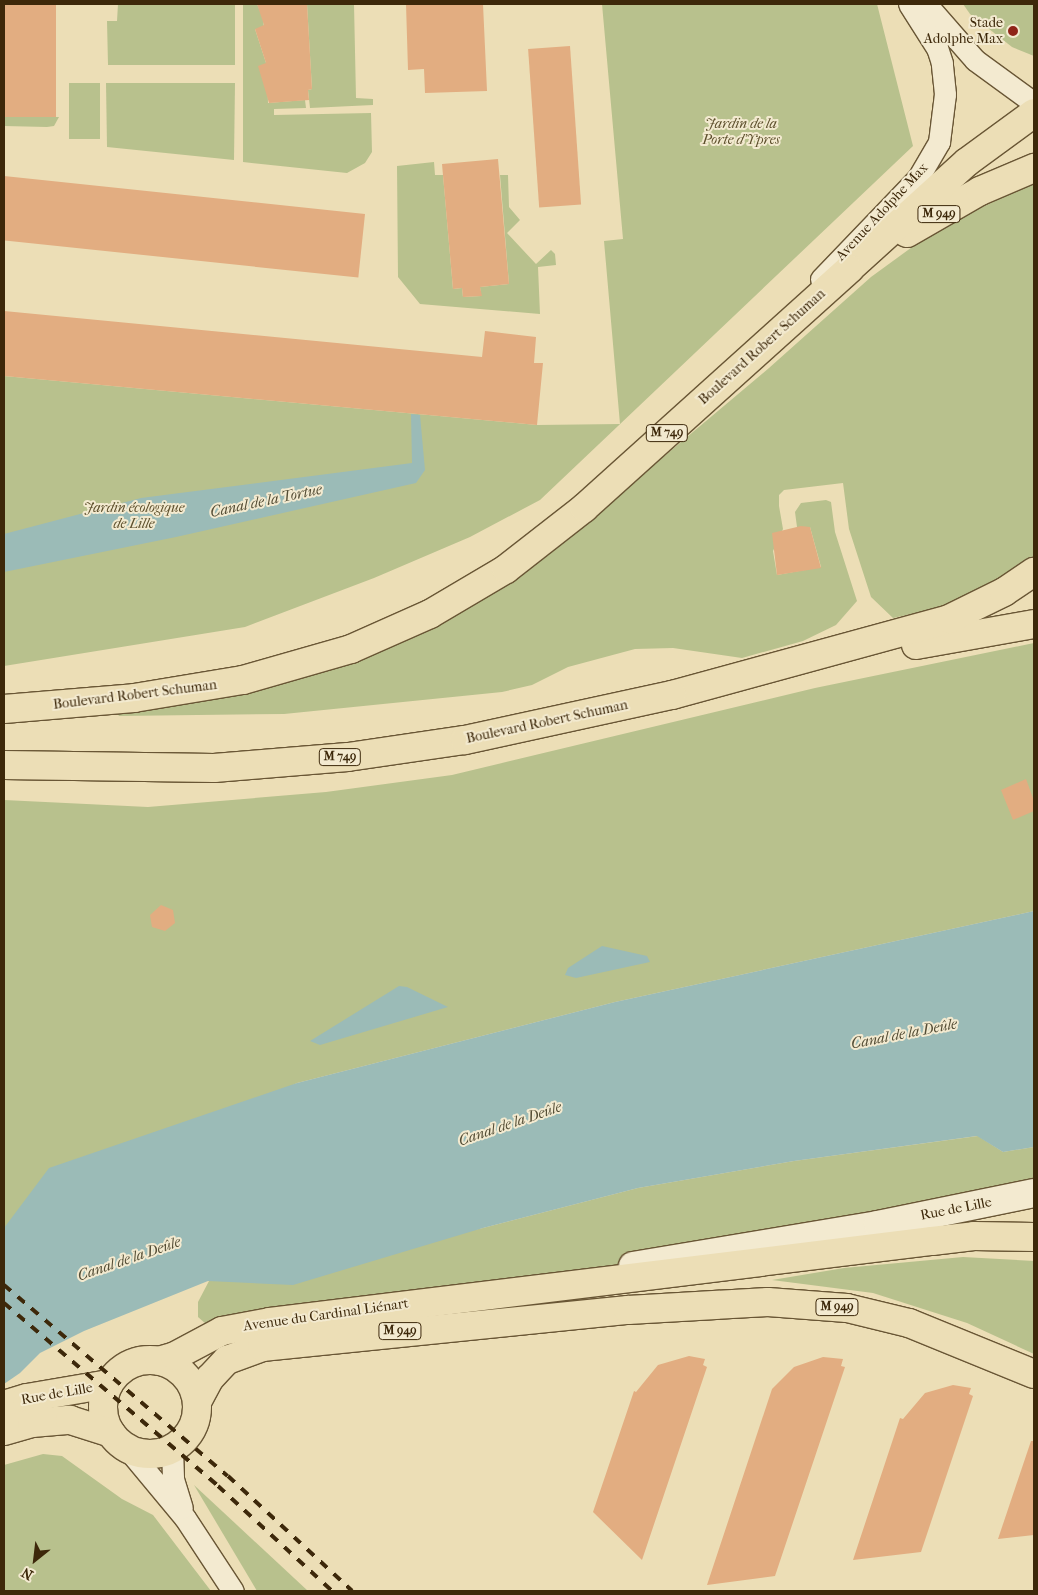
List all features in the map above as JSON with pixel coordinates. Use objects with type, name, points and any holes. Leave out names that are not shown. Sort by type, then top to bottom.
[{"type":"main road","points":[[849,269],[967,162],[1034,113]]},
{"type":"main road","name":"M 949","points":[[849,269],[955,204],[1034,168]]},
{"type":"main road","name":"Boulevard Robert Schuman","points":[[4,709],[134,698],[243,680],[326,658],[410,625],[477,589],[531,550],[591,502],[762,345],[849,269]]},
{"type":"main road","points":[[672,695],[797,658],[941,621],[979,606],[1034,572]]},
{"type":"main road","name":"M 749","points":[[672,695],[941,640],[1034,624]]},
{"type":"main road","name":"Boulevard Robert Schuman","points":[[4,765],[214,768],[348,757],[465,740],[672,695]]},
{"type":"main road","name":"Avenue du Cardinal Liénart","points":[[159,1361],[175,1356],[208,1336],[241,1326],[499,1292],[932,1240],[974,1236],[1034,1237]]},
{"type":"main road","name":"M 949","points":[[198,1402],[210,1378],[227,1360],[262,1348],[618,1311],[768,1302],[847,1308],[909,1323],[1034,1374]]},
{"type":"main road","points":[[159,1361],[182,1372],[192,1386],[198,1402],[197,1417],[191,1432],[172,1449],[145,1454],[118,1440],[103,1409],[109,1384],[131,1364],[159,1361]]},
{"type":"main road","name":"Rue de Lille","points":[[4,1405],[27,1398],[109,1384]]},
{"type":"main road","name":"Rue de Lille","points":[[4,1431],[32,1423],[70,1420],[118,1440]]},
{"type":"street","name":"Avenue Adolphe Max","points":[[762,345],[918,178],[939,142],[945,94],[942,63],[937,48],[909,4]]},
{"type":"street","points":[[926,4],[975,60],[1034,103]]},
{"type":"street","name":"Rue de Lille","points":[[499,1292],[592,1272],[878,1224],[1034,1193]]},
{"type":"street","points":[[118,1440],[185,1518],[233,1591]]},
{"type":"street","points":[[172,1449],[173,1479],[185,1518]]},
{"type":"green space","points":[[118,4],[235,4],[235,65],[108,65],[107,21],[117,21]]},
{"type":"green space","points":[[243,4],[257,4],[263,18],[264,29],[255,29],[267,66],[268,103],[305,100],[306,108],[274,109],[274,115],[371,113],[372,152],[365,163],[347,173],[243,162]]},
{"type":"green space","points":[[307,4],[354,4],[356,98],[373,99],[373,105],[310,108],[308,90],[312,89]]},
{"type":"green space","points":[[602,4],[877,4],[913,146],[540,500],[470,537],[374,578],[245,627],[4,666],[4,376],[537,425],[620,424],[604,241],[623,239]]},
{"type":"green space","name":"Stade Adolphe Max","points":[[963,4],[1034,4],[1034,56],[1012,47],[970,14]]},
{"type":"green space","points":[[69,83],[100,83],[100,139],[69,139]]},
{"type":"green space","points":[[106,83],[235,83],[234,160],[107,147]]},
{"type":"green space","points":[[4,117],[59,117],[54,126],[47,127],[4,126]]},
{"type":"green space","points":[[434,162],[435,175],[443,175],[453,289],[462,288],[463,297],[481,296],[480,287],[509,284],[500,175],[508,175],[509,207],[520,220],[507,233],[536,264],[551,250],[555,254],[556,265],[538,267],[540,314],[420,304],[398,277],[397,166]]},
{"type":"green space","points":[[1034,183],[1034,556],[1014,577],[956,604],[893,618],[871,597],[849,529],[843,483],[784,490],[779,495],[783,529],[773,551],[777,575],[821,567],[810,527],[797,527],[795,512],[801,503],[826,500],[831,502],[835,532],[857,601],[836,625],[803,641],[742,658],[673,648],[635,649],[568,667],[532,685],[502,692],[284,714],[119,716],[117,713],[191,703],[270,687],[370,656],[502,587],[580,527],[769,368],[871,277],[941,226]]},
{"type":"green space","points":[[1034,643],[1034,911],[615,1002],[297,1083],[4,1228],[4,800],[148,807],[326,792],[452,775],[815,688]]},
{"type":"green space","points":[[978,1136],[1003,1152],[1034,1147],[1034,1193],[499,1292],[424,1288],[206,1324],[198,1317],[198,1302],[209,1281],[231,1281],[483,1228],[638,1188],[794,1161]]},
{"type":"green space","points":[[963,1257],[1034,1261],[1034,1354],[967,1323],[873,1293],[772,1280],[844,1268]]},
{"type":"green space","points":[[43,1454],[62,1456],[122,1499],[153,1515],[211,1591],[4,1591],[4,1465]]},
{"type":"green space","points":[[194,1485],[308,1591],[257,1591]]},
{"type":"water","name":"Canal de la Tortue","points":[[411,414],[420,415],[425,470],[416,483],[176,537],[4,572],[4,534],[141,498],[412,463]]},
{"type":"water","name":"Canal de la Deûle","points":[[1034,911],[1034,1147],[1003,1152],[977,1136],[794,1161],[638,1188],[483,1228],[293,1285],[208,1281],[84,1331],[40,1353],[20,1373],[4,1384],[4,1228],[49,1168],[297,1083],[615,1002]]},
{"type":"water","points":[[602,946],[647,956],[650,962],[576,978],[565,975],[568,968]]},
{"type":"water","points":[[399,986],[407,987],[448,1007],[320,1045],[310,1041]]},
{"type":"building","points":[[4,4],[56,4],[56,117],[4,117]]},
{"type":"building","points":[[257,4],[307,4],[312,89],[308,90],[309,100],[269,103],[258,66],[266,63],[255,29],[264,25]]},
{"type":"building","points":[[406,4],[483,4],[487,91],[425,93],[424,69],[408,70]]},
{"type":"building","points":[[570,46],[581,205],[539,208],[528,49]]},
{"type":"building","points":[[498,159],[509,284],[480,287],[482,296],[463,297],[462,288],[453,289],[442,164]]},
{"type":"building","points":[[4,176],[365,214],[358,278],[4,240]]},
{"type":"building","points":[[4,311],[482,357],[485,331],[536,337],[534,363],[543,363],[537,425],[4,376]]},
{"type":"building","points":[[801,526],[810,527],[821,568],[777,575],[772,533]]},
{"type":"building","points":[[1026,779],[1034,801],[1034,811],[1013,820],[1001,790]]},
{"type":"building","points":[[161,905],[173,910],[175,923],[165,931],[152,927],[150,915]]},
{"type":"building","points":[[689,1356],[705,1359],[703,1365],[707,1367],[642,1560],[593,1512],[634,1391],[636,1392],[658,1365]]},
{"type":"building","points":[[823,1357],[843,1359],[841,1366],[845,1367],[775,1576],[707,1585],[772,1389],[794,1367]]},
{"type":"building","points":[[953,1385],[971,1388],[969,1394],[973,1396],[921,1552],[853,1560],[900,1418],[903,1419],[925,1393]]},
{"type":"building","points":[[1031,1441],[1034,1441],[1034,1535],[998,1539]]},
{"type":"railway","points":[[4,1285],[228,1476],[352,1591]]},
{"type":"railway","points":[[4,1303],[218,1486],[332,1591]]},
{"type":"place","name":"Stade Adolphe Max","points":[[1013,31]]},
{"type":"park label","name":"Jardin de la Porte d'Ypres","points":[[741,132]]},
{"type":"park label","name":"Jardin écologique de Lille","points":[[134,516]]}]
